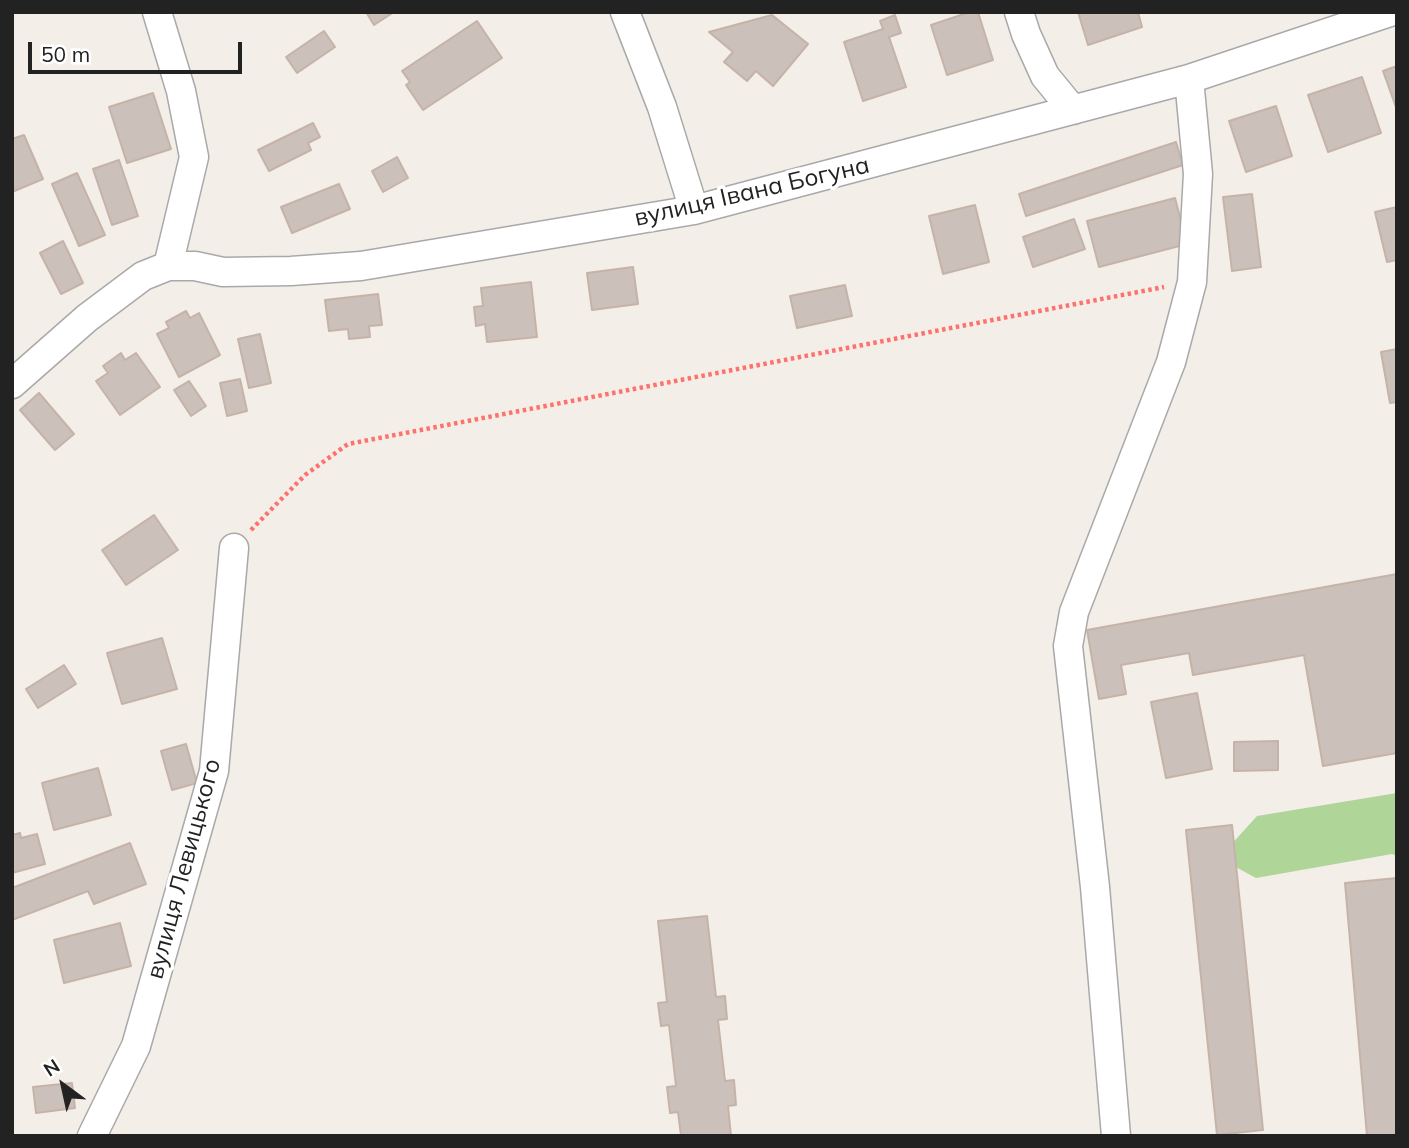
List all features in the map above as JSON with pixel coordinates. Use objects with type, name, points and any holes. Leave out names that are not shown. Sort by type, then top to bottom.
[{"type":"street","points":[[157,12],[181,91],[194,157],[168,266]]},
{"type":"street","points":[[625,12],[662,107],[694,210]]},
{"type":"street","points":[[1019,12],[1045,76],[1073,110]]},
{"type":"street","name":"вулиця Івана Богуна","points":[[12,384],[87,318],[124,290],[143,276],[168,266],[195,266],[223,272],[361,266],[694,210],[1189,79],[1390,12]]},
{"type":"street","points":[[1116,1136],[1096,887],[1068,646],[1074,612],[1171,362],[1192,282],[1198,174],[1189,79]]},
{"type":"street","name":"вулиця Левицького","points":[[92,1136],[136,1046],[214,771],[234,548]]},
{"type":"path","points":[[234,548],[305,475],[348,444],[1192,282]]},
{"type":"green space","points":[[1397,793],[1397,856],[1392,854],[1256,878],[1219,858],[1257,816]]},
{"type":"building","points":[[366,12],[394,12],[374,25]]},
{"type":"building","points":[[970,12],[978,12],[993,60],[947,75],[931,25]]},
{"type":"building","points":[[1078,12],[1138,12],[1142,27],[1088,45]]},
{"type":"building","points":[[772,15],[808,44],[773,86],[756,71],[747,81],[724,62],[733,52],[709,32]]},
{"type":"building","points":[[895,15],[901,33],[889,37],[906,87],[863,101],[844,42],[883,29],[880,21]]},
{"type":"building","points":[[477,21],[502,58],[423,110],[406,85],[410,82],[402,71]]},
{"type":"building","points":[[324,31],[335,47],[297,73],[286,57]]},
{"type":"building","points":[[1397,66],[1397,110],[1383,71]]},
{"type":"building","points":[[1362,77],[1381,133],[1328,152],[1308,95]]},
{"type":"building","points":[[153,93],[171,149],[127,163],[109,107]]},
{"type":"building","points":[[1276,106],[1292,156],[1246,172],[1229,121]]},
{"type":"building","points":[[313,123],[320,137],[308,143],[311,150],[269,171],[258,150]]},
{"type":"building","points":[[24,135],[43,179],[12,192],[12,139]]},
{"type":"building","points":[[1176,142],[1183,165],[1026,216],[1019,194]]},
{"type":"building","points":[[397,157],[408,178],[383,192],[372,171]]},
{"type":"building","points":[[119,160],[138,216],[112,225],[93,169]]},
{"type":"building","points":[[77,173],[105,235],[79,246],[52,184]]},
{"type":"building","points":[[339,184],[350,209],[292,233],[281,207]]},
{"type":"building","points":[[1252,194],[1261,267],[1232,271],[1223,197]]},
{"type":"building","points":[[1175,198],[1187,244],[1099,267],[1087,221]]},
{"type":"building","points":[[975,205],[989,262],[943,274],[929,216]]},
{"type":"building","points":[[1397,207],[1397,260],[1387,262],[1375,212]]},
{"type":"building","points":[[1074,219],[1085,249],[1033,267],[1023,237]]},
{"type":"building","points":[[63,241],[83,283],[61,294],[40,253]]},
{"type":"building","points":[[633,267],[638,304],[592,310],[587,273]]},
{"type":"building","points":[[531,282],[537,337],[487,342],[485,324],[476,326],[474,307],[483,306],[481,288]]},
{"type":"building","points":[[845,285],[852,316],[797,328],[790,296]]},
{"type":"building","points":[[378,294],[382,325],[369,326],[370,337],[349,339],[348,329],[329,331],[325,300]]},
{"type":"building","points":[[186,311],[190,318],[199,313],[220,355],[179,377],[157,334],[169,328],[166,322]]},
{"type":"building","points":[[260,334],[271,383],[249,388],[238,339]]},
{"type":"building","points":[[1397,349],[1397,402],[1390,403],[1381,352]]},
{"type":"building","points":[[121,353],[125,360],[136,353],[160,387],[120,415],[96,381],[108,373],[103,366]]},
{"type":"building","points":[[240,379],[247,411],[227,416],[220,383]]},
{"type":"building","points":[[189,381],[206,406],[191,416],[174,390]]},
{"type":"building","points":[[39,393],[74,434],[55,450],[20,410]]},
{"type":"building","points":[[154,515],[178,550],[126,585],[102,550]]},
{"type":"building","points":[[1397,574],[1397,753],[1323,766],[1304,655],[1193,675],[1189,653],[1121,665],[1126,694],[1099,699],[1087,630]]},
{"type":"building","points":[[162,638],[177,689],[122,704],[107,653]]},
{"type":"building","points":[[64,665],[76,684],[38,708],[26,689]]},
{"type":"building","points":[[1197,693],[1212,769],[1166,778],[1151,702]]},
{"type":"building","points":[[1278,741],[1278,770],[1234,771],[1234,742]]},
{"type":"building","points":[[186,744],[197,783],[172,790],[161,751]]},
{"type":"building","points":[[98,768],[111,815],[54,830],[42,783]]},
{"type":"building","points":[[1232,825],[1263,1130],[1217,1135],[1186,830]]},
{"type":"building","points":[[20,833],[21,838],[37,834],[45,864],[12,873],[12,835]]},
{"type":"building","points":[[130,843],[146,884],[94,904],[88,891],[12,920],[12,888]]},
{"type":"building","points":[[1397,878],[1397,1136],[1367,1136],[1345,883]]},
{"type":"building","points":[[707,916],[716,997],[725,996],[727,1019],[718,1020],[725,1081],[734,1080],[736,1105],[728,1106],[731,1136],[681,1136],[678,1112],[670,1113],[667,1087],[676,1086],[669,1025],[661,1026],[658,1003],[667,1002],[658,921]]},
{"type":"building","points":[[120,923],[131,966],[64,983],[54,940]]},
{"type":"building","points":[[72,1083],[75,1108],[36,1113],[33,1087]]}]
